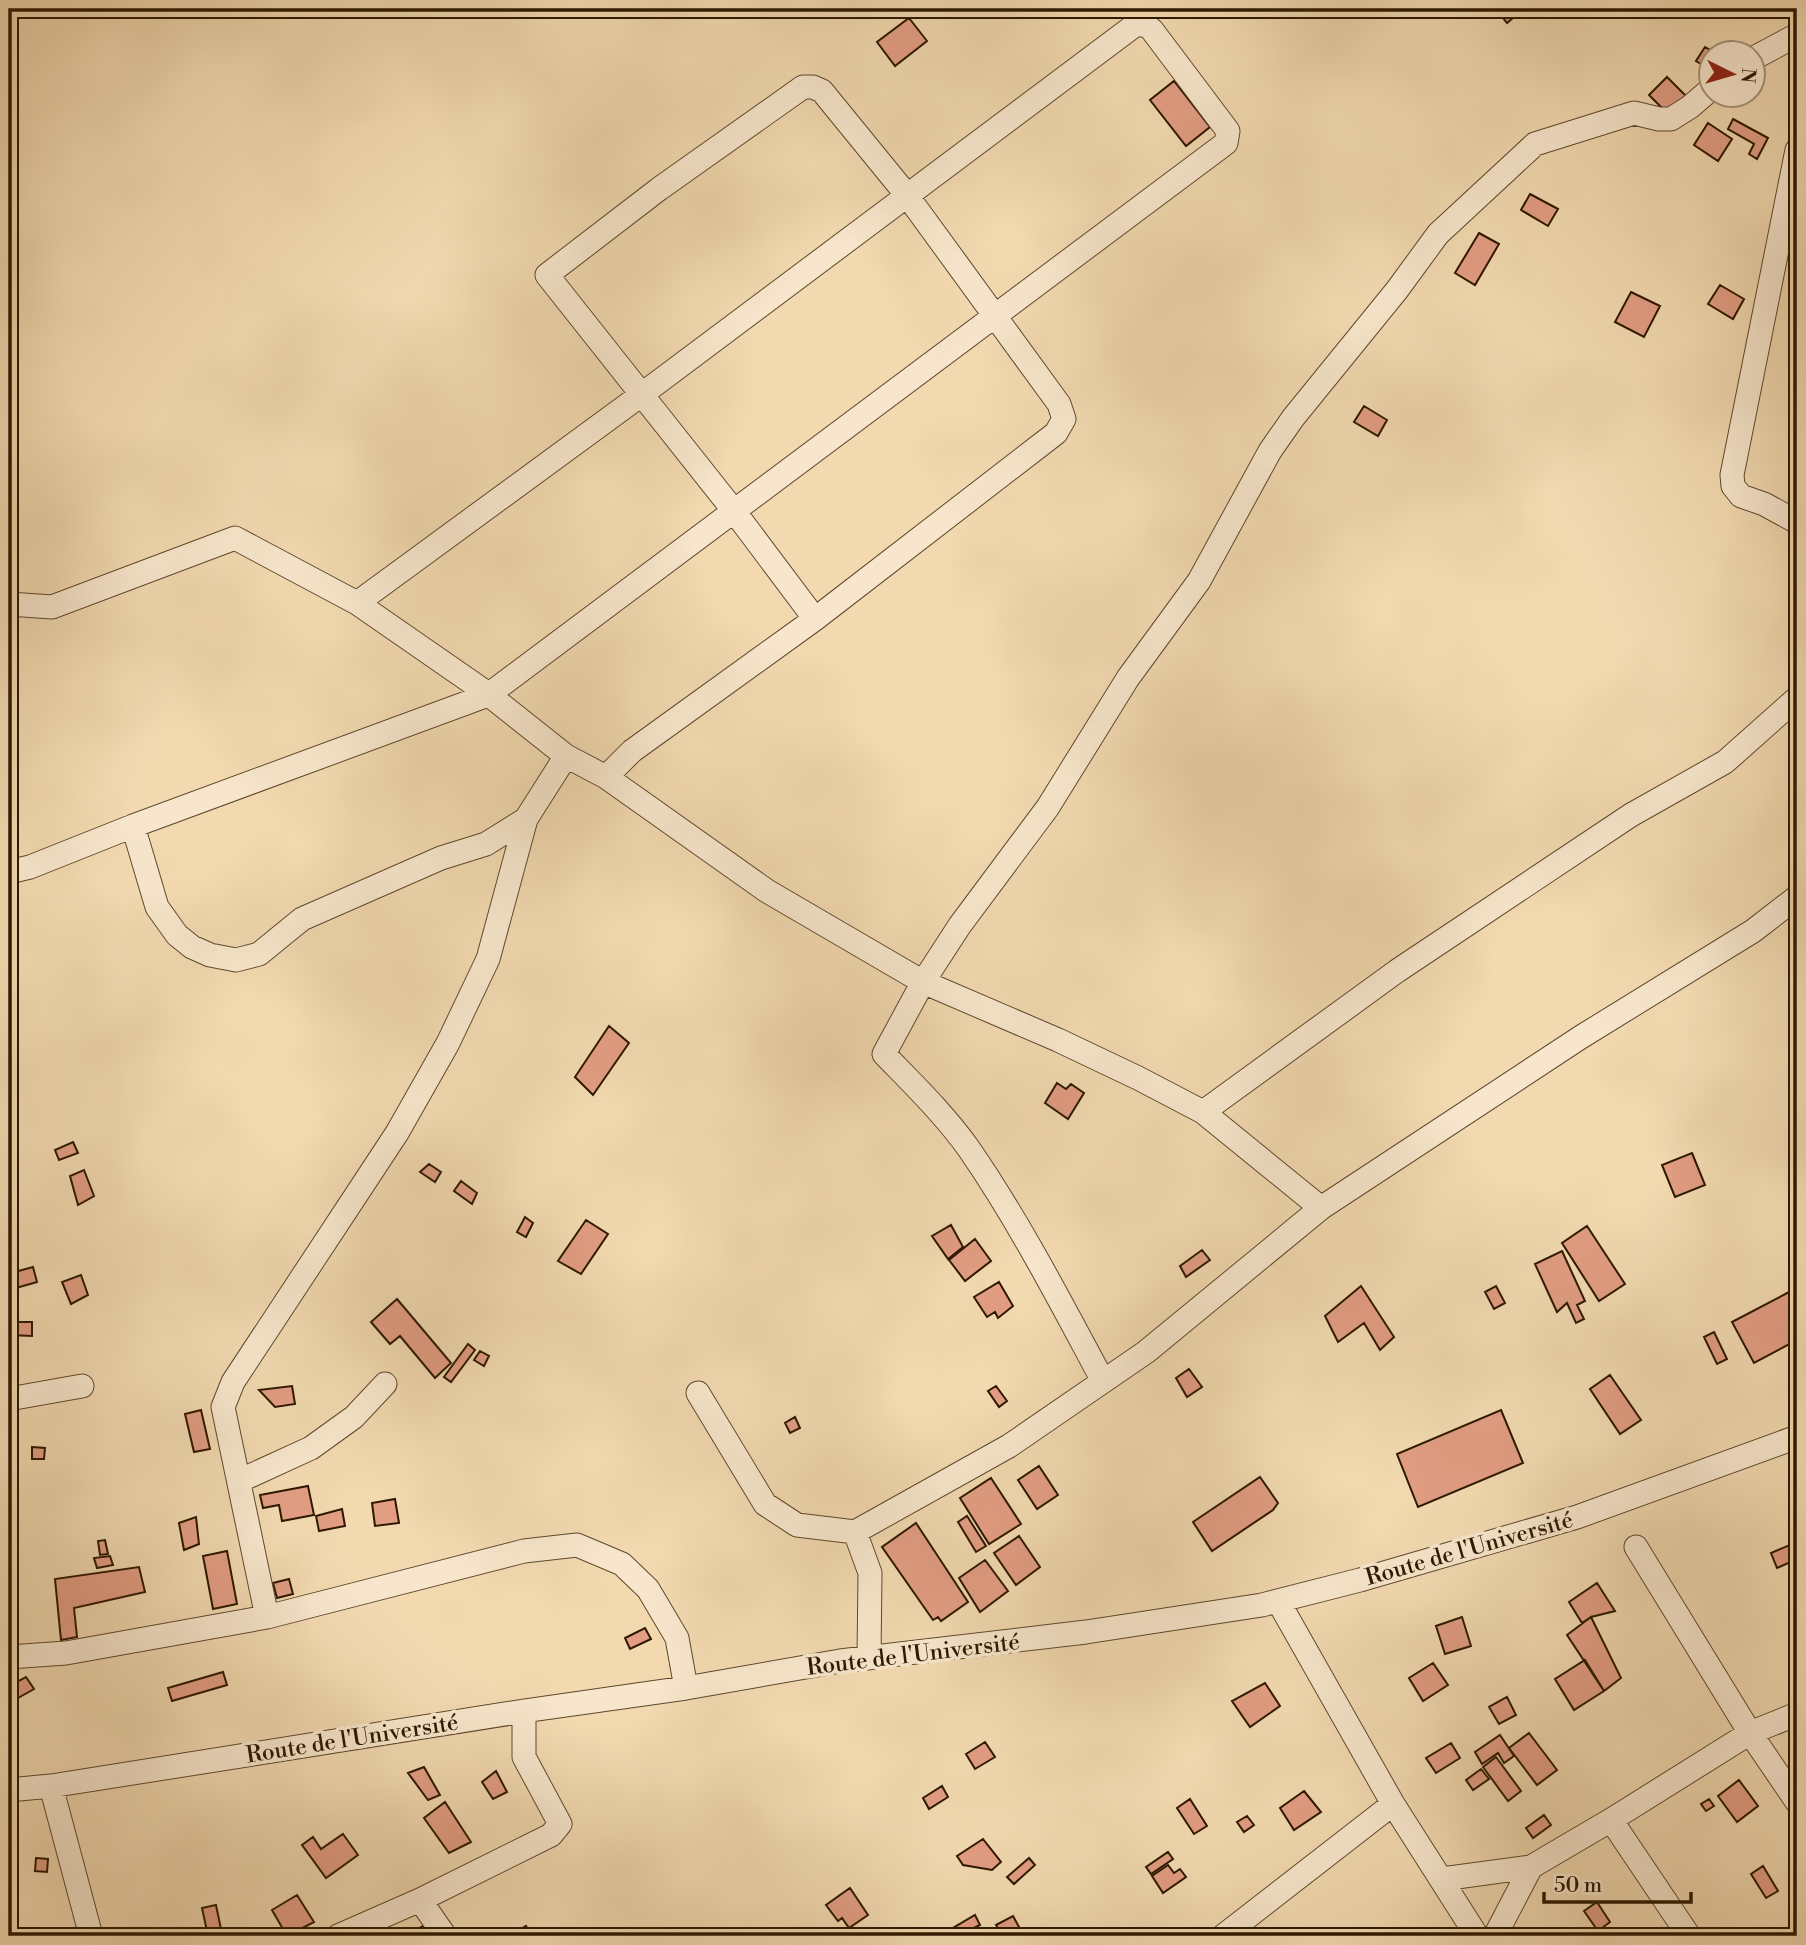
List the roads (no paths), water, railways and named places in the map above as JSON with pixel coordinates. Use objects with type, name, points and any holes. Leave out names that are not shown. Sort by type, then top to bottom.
[{"type":"street","points":[[9,872],[30,867],[133,826],[488,695],[1226,144],[1228,131],[1152,30],[1146,25],[1135,24],[641,395],[357,603]]},
{"type":"street","points":[[1768,51],[1797,35]]},
{"type":"street","points":[[606,777],[632,751],[816,619],[1056,433],[1063,419],[1059,404],[906,194],[821,91],[813,87],[803,88],[659,189],[547,275],[816,619]]},
{"type":"street","points":[[1103,1381],[1034,1254],[968,1148],[884,1054],[923,982],[960,925],[1048,807],[1128,678],[1199,581],[1270,451],[1438,234],[1535,144],[1634,113],[1659,120],[1671,119],[1698,100]]},
{"type":"street","points":[[1797,150],[1732,475],[1733,486],[1741,496],[1764,503],[1797,522]]},
{"type":"street","points":[[9,604],[52,607],[235,538],[357,603],[488,695],[566,756],[606,777],[767,891],[923,982],[1058,1040],[1203,1112],[1321,1208]]},
{"type":"street","points":[[1203,1112],[1408,964],[1631,815],[1725,762],[1797,698]]},
{"type":"street","points":[[267,1617],[223,1407],[233,1382],[397,1133],[448,1043],[488,959],[526,819],[566,756]]},
{"type":"street","points":[[133,826],[157,907],[177,935],[192,947],[210,955],[236,960],[259,954],[302,919],[441,858],[486,844],[526,819]]},
{"type":"street","points":[[698,1393],[765,1504],[797,1525],[855,1532],[1009,1446],[1146,1352],[1321,1208],[1581,1037],[1753,931],[1797,897]]},
{"type":"street","points":[[239,1481],[311,1448],[354,1417],[385,1384]]},
{"type":"street","points":[[9,1399],[82,1386]]},
{"type":"street","name":"Route de l'Université","points":[[9,1790],[51,1786],[869,1658],[1086,1632],[1278,1601],[1577,1517],[1797,1437]]},
{"type":"street","points":[[855,1532],[870,1573],[869,1658]]},
{"type":"street","points":[[9,1657],[66,1653],[267,1617],[524,1551],[577,1545],[622,1564],[648,1589],[677,1638],[686,1688]]},
{"type":"street","points":[[1636,1547],[1750,1733],[1797,1802]]},
{"type":"street","points":[[1278,1601],[1393,1804],[1477,1936]]},
{"type":"street","points":[[338,1936],[420,1900],[551,1835],[560,1824],[524,1757],[524,1711]]},
{"type":"street","points":[[1442,1879],[1531,1867],[1750,1733],[1797,1714]]},
{"type":"street","points":[[51,1786],[91,1936]]},
{"type":"street","points":[[1223,1936],[1393,1804]]},
{"type":"street","points":[[1611,1820],[1689,1936]]},
{"type":"street","points":[[1495,1936],[1531,1867]]},
{"type":"street","points":[[420,1900],[444,1936]]}]
